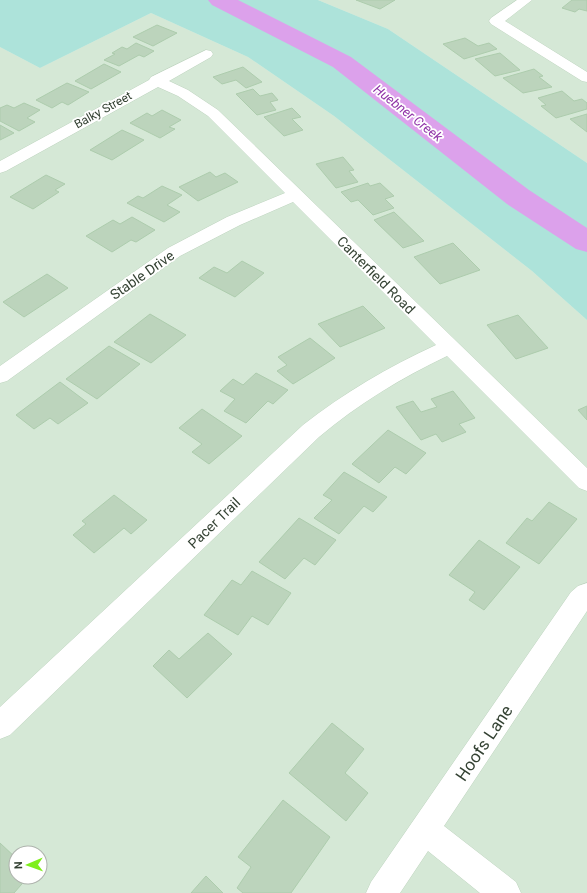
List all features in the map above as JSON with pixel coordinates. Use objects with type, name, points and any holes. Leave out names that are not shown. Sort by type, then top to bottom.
[{"type":"street","points":[[526,0],[496,21],[587,78]]},
{"type":"street","name":"Balky Street","points":[[0,168],[156,80],[206,54]]},
{"type":"street","name":"Canterfield Road","points":[[156,80],[188,96],[212,113],[587,482]]},
{"type":"street","name":"Stable Drive","points":[[0,376],[174,252],[204,234],[235,219],[296,195]]},
{"type":"street","name":"Pacer Trail","points":[[0,726],[311,431],[333,413],[369,388],[406,366],[449,347]]},
{"type":"street","name":"Hoofs Lane","points":[[382,893],[576,607],[587,594]]},
{"type":"street","points":[[425,830],[505,893]]},
{"type":"shaded area","points":[[0,0],[318,0],[388,29],[587,163],[587,320],[532,271],[334,116],[248,57],[151,13],[40,68],[0,47]]},
{"type":"shaded area","points":[[318,0],[587,0],[587,163],[388,29]]},
{"type":"shaded area","points":[[151,13],[248,57],[334,116],[532,271],[587,320],[587,893],[0,893],[0,47],[40,68]]},
{"type":"building","points":[[356,0],[395,0],[380,9]]},
{"type":"building","points":[[572,0],[587,0],[587,11],[579,9],[575,12],[562,8]]},
{"type":"building","points":[[157,25],[177,33],[153,46],[133,37]]},
{"type":"building","points":[[465,38],[478,46],[489,43],[497,49],[464,59],[443,44]]},
{"type":"building","points":[[136,43],[154,51],[144,57],[139,55],[119,66],[104,60],[115,54],[112,53],[122,47],[127,49]]},
{"type":"building","points":[[500,53],[520,70],[495,76],[475,59]]},
{"type":"building","points":[[104,64],[121,72],[91,89],[75,81]]},
{"type":"building","points":[[243,67],[262,82],[246,88],[236,80],[222,84],[213,77]]},
{"type":"building","points":[[534,69],[543,76],[539,77],[552,87],[523,93],[503,78]]},
{"type":"building","points":[[67,83],[89,92],[68,105],[62,102],[52,108],[36,100]]},
{"type":"building","points":[[253,89],[260,96],[272,93],[278,100],[270,102],[276,110],[257,115],[236,94]]},
{"type":"building","points":[[562,91],[574,101],[582,99],[587,103],[587,109],[556,118],[541,106],[546,105],[538,98]]},
{"type":"building","points":[[24,103],[40,110],[27,118],[35,122],[19,131],[0,121],[0,108],[7,105],[14,108]]},
{"type":"building","points":[[292,108],[301,117],[292,119],[303,130],[284,136],[264,117]]},
{"type":"building","points":[[162,110],[181,120],[169,127],[175,129],[160,138],[130,123],[147,113],[152,116]]},
{"type":"building","points":[[587,114],[587,132],[570,119]]},
{"type":"building","points":[[0,125],[14,133],[0,140]]},
{"type":"building","points":[[122,130],[144,140],[112,160],[90,150]]},
{"type":"building","points":[[343,157],[354,170],[349,171],[358,182],[336,188],[316,164]]},
{"type":"building","points":[[210,172],[216,177],[225,173],[238,182],[198,201],[179,187]]},
{"type":"building","points":[[46,175],[65,184],[55,190],[59,192],[33,209],[10,197]]},
{"type":"building","points":[[368,183],[370,186],[380,183],[394,196],[385,199],[394,208],[373,215],[358,200],[351,202],[341,192]]},
{"type":"building","points":[[162,186],[182,195],[167,205],[180,212],[164,222],[127,203],[138,196],[143,198]]},
{"type":"building","points":[[394,212],[424,241],[403,248],[374,220]]},
{"type":"building","points":[[132,217],[155,230],[136,242],[131,240],[112,252],[86,236],[113,220],[120,224]]},
{"type":"building","points":[[453,243],[480,270],[440,284],[414,257]]},
{"type":"building","points":[[242,261],[264,273],[235,297],[199,278],[214,267],[227,273]]},
{"type":"building","points":[[47,274],[68,288],[24,317],[3,302]]},
{"type":"building","points":[[363,306],[385,328],[340,347],[318,324]]},
{"type":"building","points":[[150,314],[186,335],[151,363],[114,342]]},
{"type":"building","points":[[518,315],[548,348],[516,359],[487,325]]},
{"type":"building","points":[[310,338],[335,358],[293,384],[277,371],[287,365],[278,357]]},
{"type":"building","points":[[109,346],[140,364],[97,399],[66,379]]},
{"type":"building","points":[[256,373],[288,390],[273,404],[268,401],[246,423],[224,411],[235,399],[220,391],[233,379],[243,385]]},
{"type":"building","points":[[60,382],[88,403],[58,424],[50,418],[34,429],[16,415]]},
{"type":"building","points":[[453,391],[475,418],[459,424],[466,432],[442,442],[436,434],[421,440],[396,407],[413,401],[421,412],[437,407],[431,399]]},
{"type":"building","points":[[587,406],[587,420],[578,410]]},
{"type":"building","points":[[202,409],[242,436],[209,464],[192,452],[202,444],[179,428]]},
{"type":"building","points":[[388,430],[426,453],[406,474],[395,467],[379,483],[352,464]]},
{"type":"building","points":[[344,472],[387,497],[373,512],[364,506],[339,534],[314,518],[332,500],[323,495]]},
{"type":"building","points":[[114,495],[147,520],[131,534],[124,528],[94,553],[73,535],[86,524],[82,521]]},
{"type":"building","points":[[549,502],[577,519],[539,564],[506,543],[527,518],[532,521]]},
{"type":"building","points":[[299,518],[336,540],[315,565],[304,558],[285,579],[259,562]]},
{"type":"building","points":[[479,540],[520,567],[484,610],[469,600],[475,592],[449,575]]},
{"type":"building","points":[[252,571],[291,593],[268,625],[252,616],[238,635],[204,615],[232,580],[241,585]]},
{"type":"building","points":[[208,633],[232,654],[187,698],[153,666],[169,650],[179,659]]},
{"type":"building","points":[[332,723],[364,749],[345,773],[368,793],[346,821],[289,773]]},
{"type":"building","points":[[283,800],[330,837],[291,893],[243,893],[237,888],[251,867],[238,857]]},
{"type":"building","points":[[0,843],[8,850],[8,885],[21,885],[14,893],[0,893]]},
{"type":"building","points":[[206,876],[223,893],[191,893]]},
{"type":"waterway","name":"Huebner Creek","points":[[220,0],[342,62],[518,197],[587,242]]}]
